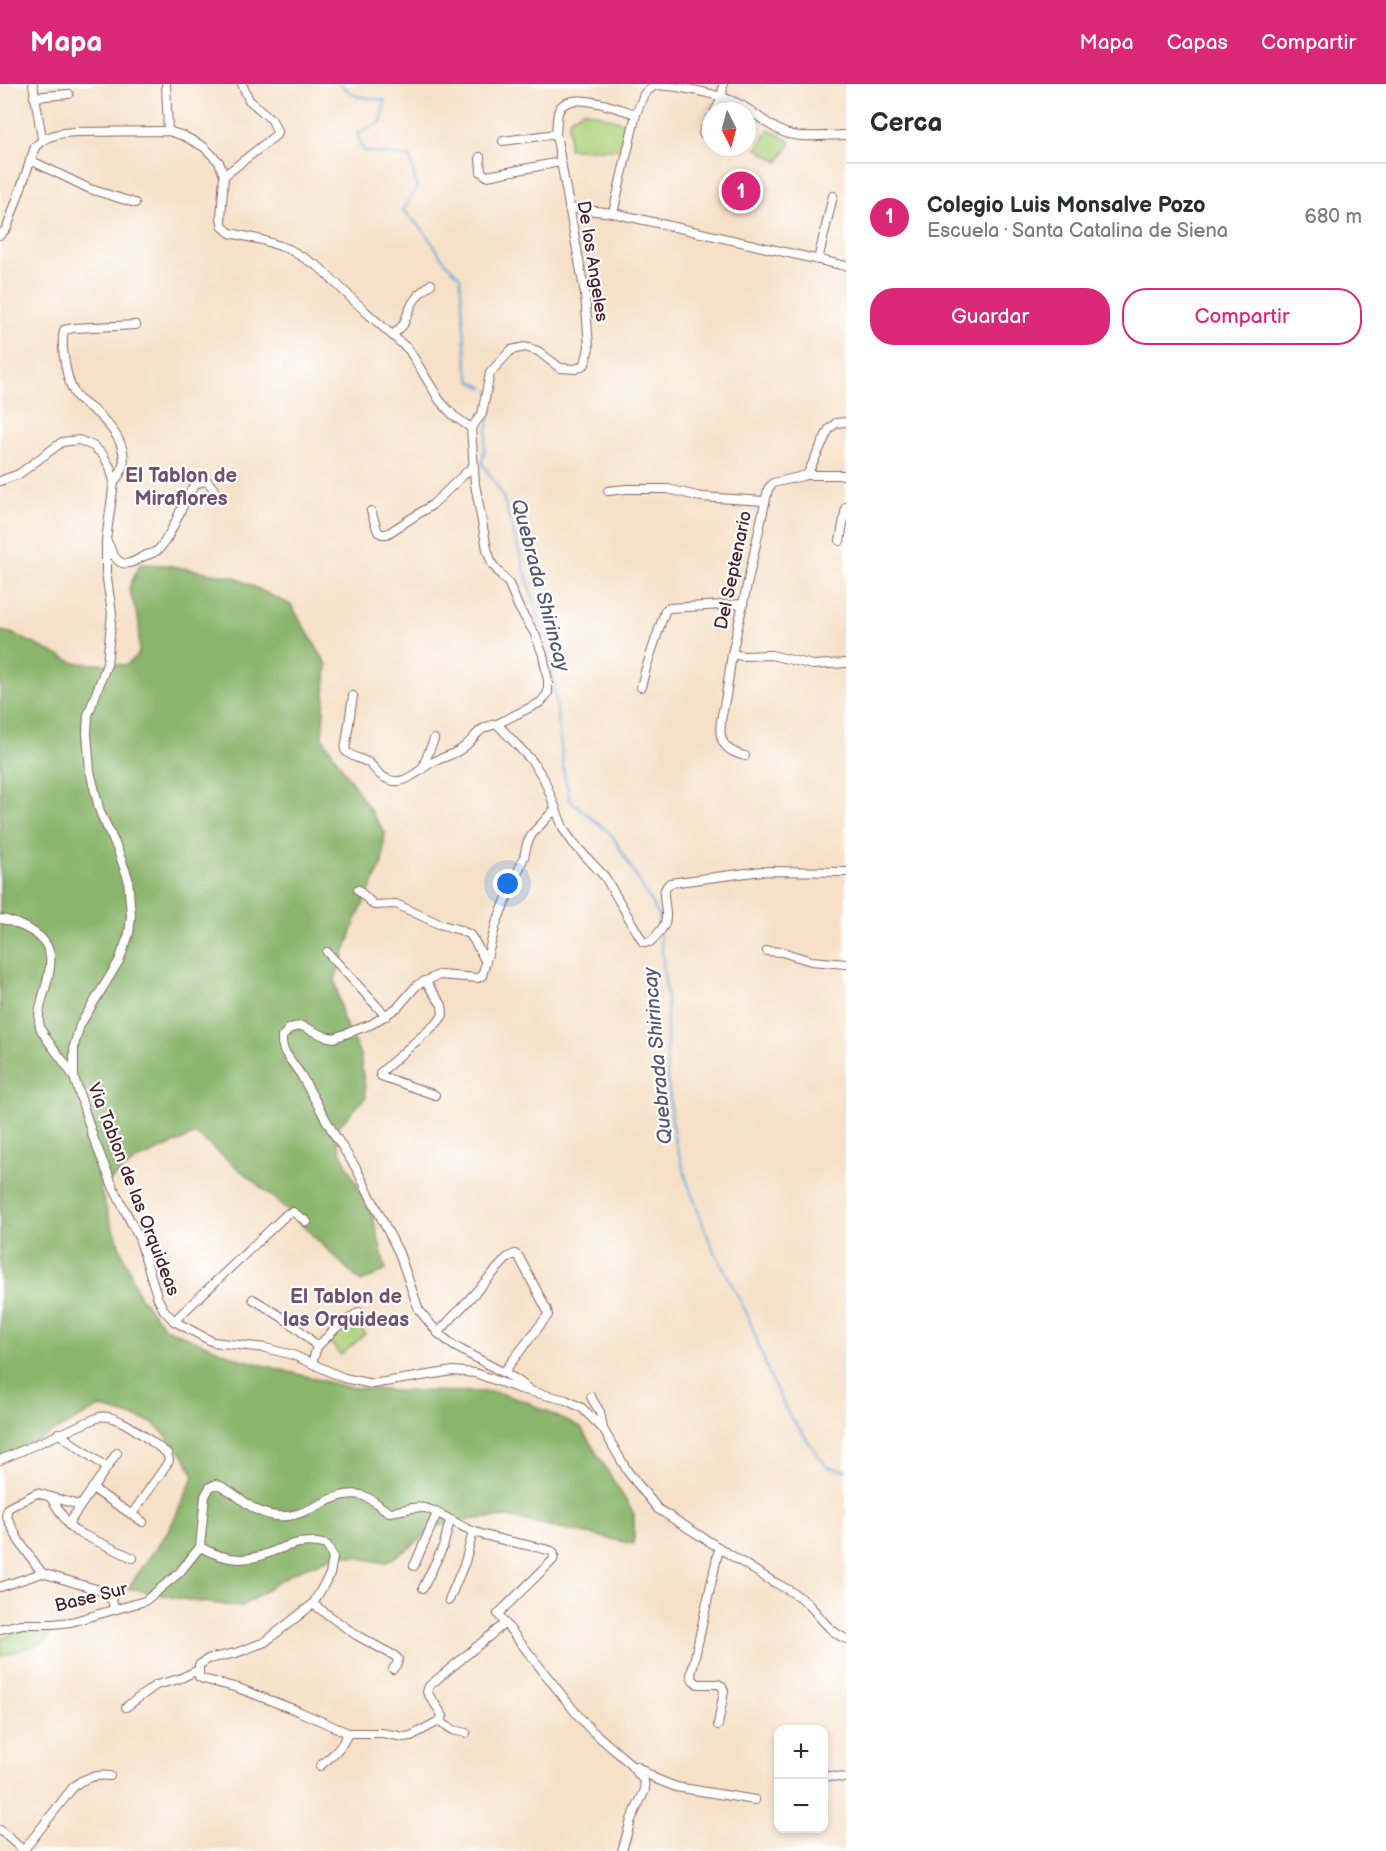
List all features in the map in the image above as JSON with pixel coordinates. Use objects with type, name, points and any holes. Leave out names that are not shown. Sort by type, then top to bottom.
[{"type":"street","points":[[33,84],[42,139]]},
{"type":"street","points":[[166,84],[168,131]]},
{"type":"street","points":[[224,176],[276,135],[277,131],[272,120],[249,100],[242,84]]},
{"type":"street","points":[[720,102],[723,84]]},
{"type":"street","points":[[613,213],[636,114],[644,94],[655,85],[668,86],[737,103],[782,132],[807,136],[846,135]]},
{"type":"street","points":[[34,97],[69,94]]},
{"type":"street","name":"De los Angeles","points":[[471,428],[478,420],[484,404],[490,374],[511,350],[525,346],[538,351],[560,368],[576,369],[585,364],[589,347],[585,294],[560,162],[556,134],[558,111],[564,104],[575,100],[594,102],[636,114]]},
{"type":"street","points":[[0,235],[7,228],[35,147],[42,139],[63,133],[168,131],[184,136],[204,147],[219,162],[224,176],[220,218],[223,227],[230,233],[290,249],[309,260],[409,350],[440,401],[454,416],[471,428],[473,466],[487,549],[492,564],[509,584],[522,613],[535,634],[543,655],[548,693],[541,702],[496,724],[480,729],[463,748],[406,780],[394,781],[383,777],[369,764],[348,754],[345,750],[353,696]]},
{"type":"street","points":[[503,141],[556,134]]},
{"type":"street","points":[[480,157],[481,172],[487,176],[560,162]]},
{"type":"street","points":[[30,160],[90,189],[135,203]]},
{"type":"street","points":[[818,260],[833,196]]},
{"type":"street","points":[[568,208],[613,213],[846,266]]},
{"type":"street","points":[[393,335],[403,325],[419,294],[431,284]]},
{"type":"street","name":"Via Tablon de las Orquideas","points":[[136,325],[73,328],[64,330],[62,338],[70,381],[76,395],[102,418],[121,446],[125,460],[122,473],[114,482],[106,540],[106,572],[112,614],[107,664],[88,715],[88,756],[100,812],[128,878],[131,916],[129,934],[119,961],[80,1025],[74,1046],[74,1077],[83,1110],[114,1190],[139,1238],[164,1311],[174,1322],[213,1342],[265,1348],[293,1355],[344,1378],[372,1384],[453,1371],[476,1373],[532,1392],[566,1400],[582,1408],[603,1429],[628,1472],[658,1509],[770,1580],[790,1590],[838,1636],[846,1639]]},
{"type":"street","points":[[846,422],[836,423],[829,429],[807,475],[846,475]]},
{"type":"street","points":[[0,481],[19,474],[62,442],[79,440],[93,446],[103,455],[110,467],[114,482]]},
{"type":"street","points":[[371,511],[378,532],[387,534],[432,505],[473,466]]},
{"type":"street","name":"Del Septenario","points":[[807,475],[773,483],[768,489],[732,654],[743,657],[771,655],[813,665],[846,663]]},
{"type":"street","points":[[106,540],[113,557],[129,565],[159,550],[193,487],[198,482],[208,482],[214,491]]},
{"type":"street","points":[[608,491],[668,489],[701,497],[765,501]]},
{"type":"street","points":[[840,541],[846,507]]},
{"type":"street","points":[[641,687],[652,648],[668,608],[743,604]]},
{"type":"street","points":[[732,654],[719,726],[722,741],[727,749],[734,754],[745,756]]},
{"type":"street","points":[[496,724],[532,761],[544,779],[564,830],[605,877],[643,942],[650,942],[661,932],[667,915],[664,887],[670,883],[762,871],[846,872]]},
{"type":"street","points":[[422,769],[434,739]]},
{"type":"street","points":[[532,1392],[525,1385],[454,1346],[438,1333],[419,1310],[399,1252],[356,1168],[301,1075],[284,1051],[282,1037],[289,1029],[302,1026],[324,1036],[334,1038],[342,1036],[386,1016],[398,1007],[417,986],[439,975],[478,978],[482,976],[496,924],[524,857],[527,844],[532,834],[556,808]]},
{"type":"street","points":[[358,890],[374,905],[396,904],[470,935],[486,963]]},
{"type":"street","points":[[0,919],[11,920],[36,933],[44,941],[50,960],[49,980],[40,1012],[40,1025],[44,1035],[74,1077]]},
{"type":"street","points":[[767,951],[782,952],[811,961],[846,964]]},
{"type":"street","points":[[327,952],[386,1016]]},
{"type":"street","points":[[425,981],[442,1005],[443,1015],[380,1073],[381,1076],[435,1095]]},
{"type":"street","points":[[174,1322],[287,1214],[293,1212],[307,1222]]},
{"type":"street","points":[[438,1333],[508,1257],[515,1254],[519,1257],[548,1316],[502,1373]]},
{"type":"street","points":[[253,1299],[288,1320],[317,1347]]},
{"type":"street","points":[[312,1363],[317,1347],[336,1328],[359,1312]]},
{"type":"street","points":[[591,1397],[600,1412],[603,1429]]},
{"type":"street","points":[[0,1460],[58,1433],[106,1415],[113,1417],[167,1453],[169,1461],[132,1514]]},
{"type":"street","points":[[58,1433],[106,1467]]},
{"type":"street","points":[[68,1524],[117,1453]]},
{"type":"street","points":[[504,1624],[429,1686],[427,1692],[443,1716],[439,1721],[411,1736],[348,1733],[238,1688],[203,1680],[199,1677],[199,1665],[208,1659],[236,1653],[265,1642],[313,1604],[330,1574],[333,1558],[327,1545],[306,1541],[242,1559],[200,1547],[205,1496],[210,1487],[216,1484],[225,1487],[251,1508],[277,1516],[293,1515],[344,1494],[353,1494],[372,1499],[389,1512],[411,1507],[424,1508],[473,1532],[552,1551],[553,1560],[498,1612],[498,1617],[504,1624],[590,1729],[627,1761],[644,1781],[645,1790],[631,1820],[622,1851]]},
{"type":"street","points":[[92,1488],[143,1522]]},
{"type":"street","points":[[42,1573],[19,1541],[6,1512],[8,1508],[37,1493],[79,1505]]},
{"type":"street","points":[[51,1498],[75,1531],[133,1558]]},
{"type":"street","points":[[414,1566],[437,1513]]},
{"type":"street","points":[[423,1588],[443,1547],[450,1521]]},
{"type":"street","points":[[449,1600],[465,1562],[473,1532]]},
{"type":"street","name":"Base Sur","points":[[0,1629],[22,1624],[71,1622],[145,1601],[178,1573],[200,1547]]},
{"type":"street","points":[[718,1725],[724,1691],[722,1686],[698,1684],[693,1680],[692,1675],[719,1548]]},
{"type":"street","points":[[0,1587],[42,1573],[99,1590],[112,1599],[114,1609]]},
{"type":"street","points":[[313,1604],[356,1635],[395,1656],[398,1659],[393,1669]]},
{"type":"street","points":[[126,1707],[156,1685],[179,1679],[198,1670]]},
{"type":"street","points":[[439,1721],[453,1730],[466,1733]]},
{"type":"street","points":[[320,1766],[337,1752],[348,1733]]},
{"type":"street","points":[[627,1761],[656,1779],[676,1787],[755,1800]]},
{"type":"street","points":[[0,1830],[23,1851],[74,1786],[84,1778],[110,1776]]},
{"type":"street","points":[[829,1776],[846,1778]]},
{"type":"green space","points":[[584,110],[623,122],[623,149],[569,149],[569,119]]},
{"type":"green space","points":[[769,129],[791,142],[779,162],[757,149]]},
{"type":"green space","points":[[140,564],[166,565],[234,577],[291,605],[327,665],[322,737],[385,833],[382,864],[356,920],[335,980],[343,1019],[360,1054],[366,1097],[334,1131],[340,1151],[373,1217],[386,1270],[361,1282],[275,1199],[196,1134],[137,1160],[100,1188],[111,1224],[139,1296],[165,1328],[240,1359],[347,1387],[398,1391],[496,1392],[527,1402],[581,1428],[634,1514],[634,1544],[509,1517],[462,1520],[432,1528],[411,1547],[385,1563],[340,1554],[292,1573],[241,1607],[187,1600],[128,1588],[170,1528],[194,1476],[184,1456],[154,1423],[100,1407],[0,1458],[0,631],[11,633],[75,663],[126,665],[139,654],[139,622],[129,588]]},
{"type":"green space","points":[[353,1320],[365,1334],[341,1355],[329,1341]]},
{"type":"green space","points":[[27,1629],[50,1633],[46,1642],[0,1656],[0,1638]]},
{"type":"waterway","name":"Quebrada Shirincay","points":[[339,84],[356,96],[385,100],[381,122],[357,134],[363,151],[410,157],[417,188],[403,210],[423,230],[446,263],[460,277],[467,368],[471,381],[484,388]]},
{"type":"waterway","name":"Quebrada Shirincay","points":[[489,391],[493,393],[482,463],[502,494],[551,658],[564,774],[570,800],[612,835],[658,914],[659,926]]},
{"type":"waterway","name":"Quebrada Shirincay","points":[[660,935],[667,999],[667,1074],[674,1137],[688,1184],[709,1240],[748,1316],[771,1379],[788,1413],[827,1467],[846,1471]]},
{"type":"place","name":"Colegio Luis Monsalve Pozo","points":[[741,191]]},
{"type":"district","name":"El Tablon de Miraflores","points":[[181,486]]},
{"type":"district","name":"El Tablon de las Orquideas","points":[[346,1308]]}]
